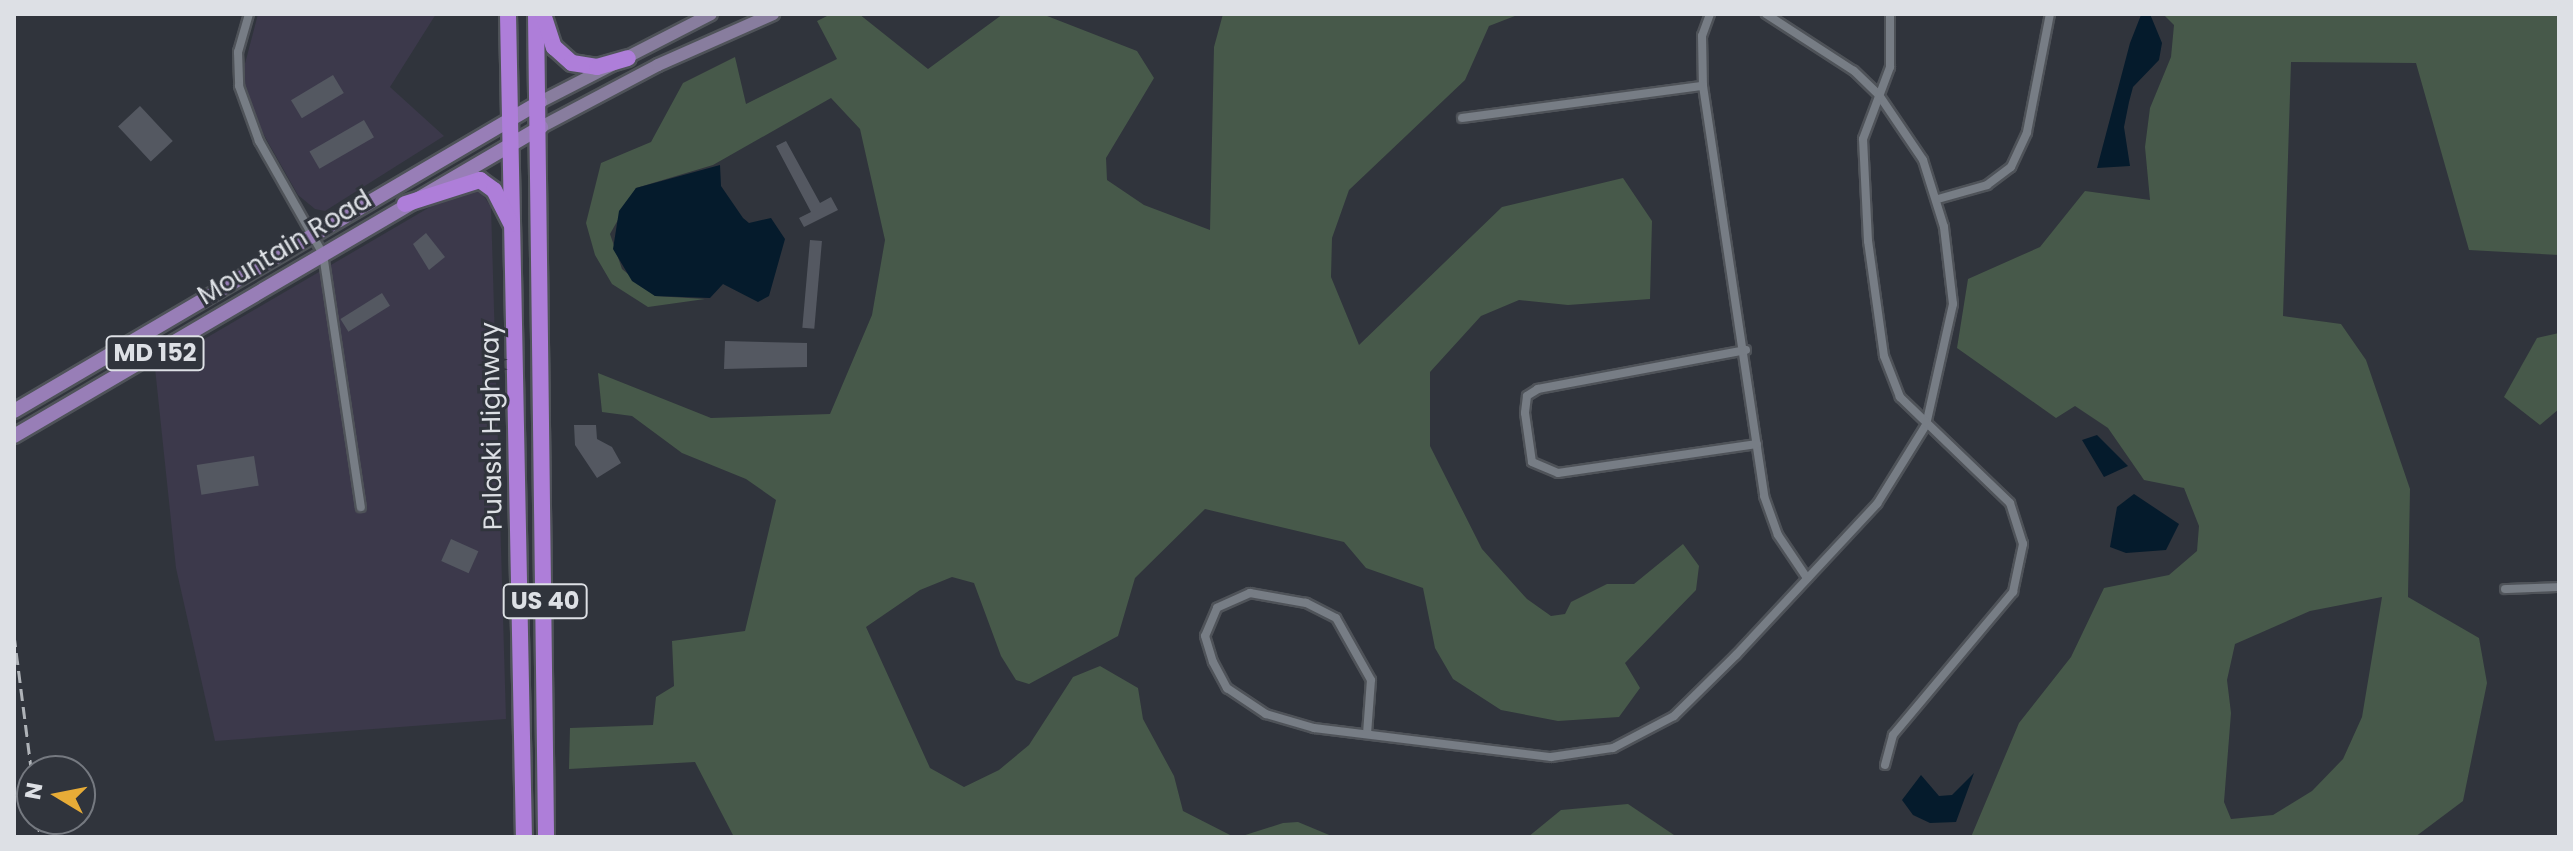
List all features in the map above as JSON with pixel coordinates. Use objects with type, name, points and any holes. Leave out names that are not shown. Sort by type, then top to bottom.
[{"type":"highway","name":"Pulaski Highway","points":[[508,14],[524,837]]},
{"type":"highway","name":"Pulaski Highway","points":[[536,14],[541,127],[545,442],[546,837]]},
{"type":"highway","points":[[543,14],[554,47],[572,63],[597,67],[628,58]]},
{"type":"highway","points":[[405,204],[480,180],[494,190],[512,225]]},
{"type":"highway","points":[[516,443],[545,442]]},
{"type":"main road","name":"MD 152","points":[[540,102],[711,14]]},
{"type":"main road","name":"MD 152","points":[[541,127],[658,65],[773,14]]},
{"type":"main road","name":"Mountain Road","points":[[14,411],[312,232],[540,102]]},
{"type":"main road","name":"Mountain Road","points":[[14,436],[541,127]]},
{"type":"street","points":[[249,14],[236,68],[244,105],[323,254],[361,507]]},
{"type":"street","points":[[1710,14],[1702,36],[1703,86],[1746,350],[1764,496],[1778,535],[1807,578]]},
{"type":"street","points":[[1367,734],[1371,680],[1336,618],[1306,603],[1250,593],[1217,608],[1205,636],[1227,688],[1266,714],[1367,734],[1551,757],[1613,748],[1674,716],[1877,504],[1926,425],[1953,304],[1938,199],[1923,160],[1879,95],[1831,51],[1766,14]]},
{"type":"street","points":[[1885,765],[1893,735],[2001,609],[2020,570],[2023,544],[2010,503],[1900,397],[1876,311],[1863,139],[1895,46],[1890,14]]},
{"type":"street","points":[[1938,199],[1987,185],[2011,167],[2027,132],[2050,14]]},
{"type":"street","points":[[1462,118],[1703,86]]},
{"type":"street","points":[[1746,350],[1538,389],[1527,396],[1525,413],[1532,462],[1558,473],[1757,444]]},
{"type":"street","points":[[2505,589],[2559,587]]},
{"type":"shaded area","points":[[258,14],[436,14],[390,87],[444,136],[325,211],[315,209],[298,195],[252,114],[242,75]]},
{"type":"shaded area","points":[[479,189],[491,207],[506,719],[215,741],[176,568],[155,368],[459,190]]},
{"type":"green space","points":[[831,14],[859,14],[928,69],[1003,14],[1042,14],[1137,51],[1154,78],[1106,158],[1107,180],[1144,205],[1210,230],[1214,47],[1223,14],[1520,14],[1489,26],[1465,80],[1349,190],[1332,238],[1331,277],[1359,345],[1502,207],[1623,178],[1652,221],[1650,299],[1568,305],[1519,300],[1481,316],[1430,372],[1430,446],[1482,549],[1527,599],[1551,616],[1565,614],[1571,602],[1607,584],[1634,584],[1683,544],[1699,566],[1696,590],[1625,663],[1640,688],[1619,717],[1558,721],[1501,710],[1453,679],[1435,648],[1423,588],[1366,568],[1344,542],[1205,509],[1135,578],[1118,636],[1029,684],[1016,680],[1001,656],[974,583],[952,577],[920,590],[866,627],[930,768],[964,787],[999,770],[1029,745],[1073,677],[1100,666],[1138,688],[1143,719],[1174,776],[1183,811],[1234,837],[734,837],[695,762],[569,769],[570,728],[653,725],[656,697],[674,686],[672,641],[745,631],[776,500],[746,479],[682,453],[632,416],[602,412],[598,373],[711,418],[830,414],[872,315],[885,240],[860,129],[831,98],[713,165],[636,188],[610,234],[622,269],[655,296],[705,299],[648,307],[612,284],[595,255],[586,223],[601,163],[651,142],[683,83],[735,57],[746,104],[837,59],[817,21]]},
{"type":"green space","points":[[2163,14],[2559,14],[2559,255],[2469,250],[2416,63],[2291,62],[2283,316],[2341,324],[2366,360],[2410,489],[2408,597],[2479,638],[2487,683],[2463,801],[2415,837],[1971,837],[2019,723],[2071,657],[2104,588],[2169,575],[2197,551],[2199,526],[2184,488],[2144,480],[2108,428],[2075,406],[2056,418],[1957,348],[1968,279],[2040,247],[2085,191],[2150,200],[2145,147],[2150,108],[2171,57],[2174,25]],"holes":[[[2382,597],[2362,717],[2343,759],[2312,791],[2273,815],[2231,819],[2224,802],[2231,713],[2227,680],[2235,644],[2310,611]]]},
{"type":"green space","points":[[2559,333],[2559,409],[2540,425],[2504,397],[2537,338]]},
{"type":"green space","points":[[1628,804],[1677,837],[1528,837],[1561,810]]},
{"type":"green space","points":[[1298,822],[1334,837],[1239,837],[1283,823]]},
{"type":"water","points":[[2150,14],[2162,43],[2159,60],[2133,87],[2129,102],[2124,127],[2130,166],[2097,168],[2130,43],[2141,15]]},
{"type":"water","points":[[720,165],[721,186],[743,218],[749,223],[771,218],[785,239],[769,296],[758,302],[723,284],[710,298],[655,296],[632,281],[613,249],[619,211],[636,188]]},
{"type":"water","points":[[2097,435],[2128,466],[2104,477],[2082,440]]},
{"type":"water","points":[[2134,494],[2179,524],[2166,550],[2126,553],[2110,547],[2117,507]]},
{"type":"water","points":[[1974,773],[1956,822],[1930,823],[1913,815],[1902,800],[1921,775],[1939,796],[1952,795]]},
{"type":"building","points":[[333,75],[344,93],[302,118],[291,100]]},
{"type":"building","points":[[140,106],[173,141],[151,162],[118,126]]},
{"type":"building","points":[[364,120],[374,137],[319,169],[309,152]]},
{"type":"building","points":[[786,141],[820,203],[831,197],[838,210],[804,227],[799,218],[811,212],[776,146]]},
{"type":"building","points":[[426,233],[445,257],[429,270],[413,244]]},
{"type":"building","points":[[810,240],[822,241],[814,329],[802,328]]},
{"type":"building","points":[[382,293],[390,306],[348,332],[340,319]]},
{"type":"building","points":[[725,341],[807,343],[807,367],[724,369]]},
{"type":"building","points":[[574,425],[596,425],[597,439],[612,447],[621,463],[597,478],[575,445]]},
{"type":"building","points":[[254,456],[259,486],[201,495],[197,465]]},
{"type":"building","points":[[451,539],[478,551],[469,573],[441,561]]},
{"type":"railway","points":[[14,635],[29,755]]}]
